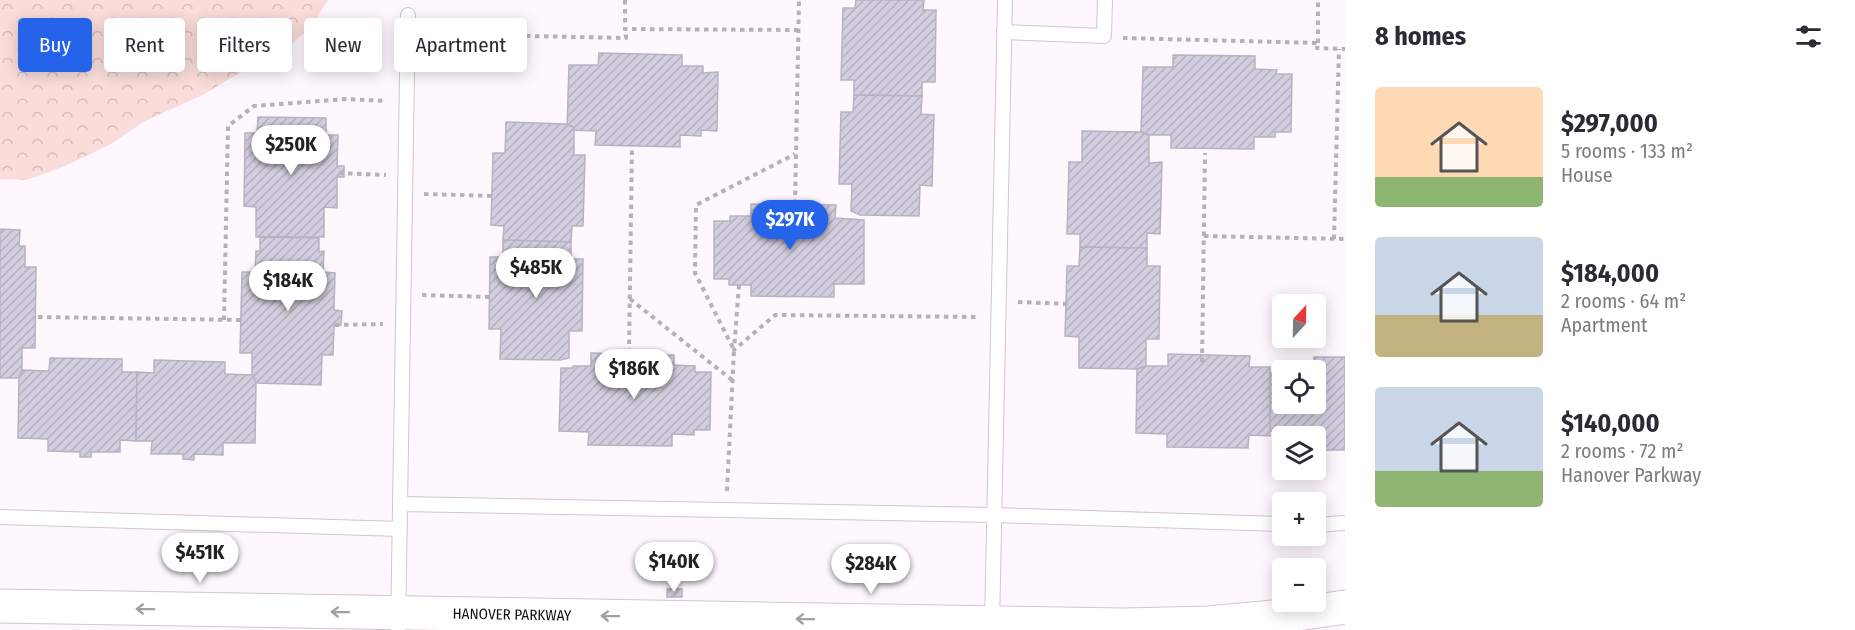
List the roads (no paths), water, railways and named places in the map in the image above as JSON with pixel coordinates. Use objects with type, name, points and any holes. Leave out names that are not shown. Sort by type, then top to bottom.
[{"type":"street","name":"HANOVER PARKWAY","points":[[0,606],[398,622],[992,626],[1208,623],[1345,607]]},
{"type":"lane","points":[[992,626],[1005,0]]},
{"type":"lane","points":[[1004,32],[1104,36],[1106,0]]},
{"type":"lane","points":[[398,622],[408,15]]},
{"type":"lane","points":[[400,504],[994,515],[1272,524]]},
{"type":"lane","points":[[0,517],[400,529]]},
{"type":"lane","points":[[1326,524],[1345,523]]}]
